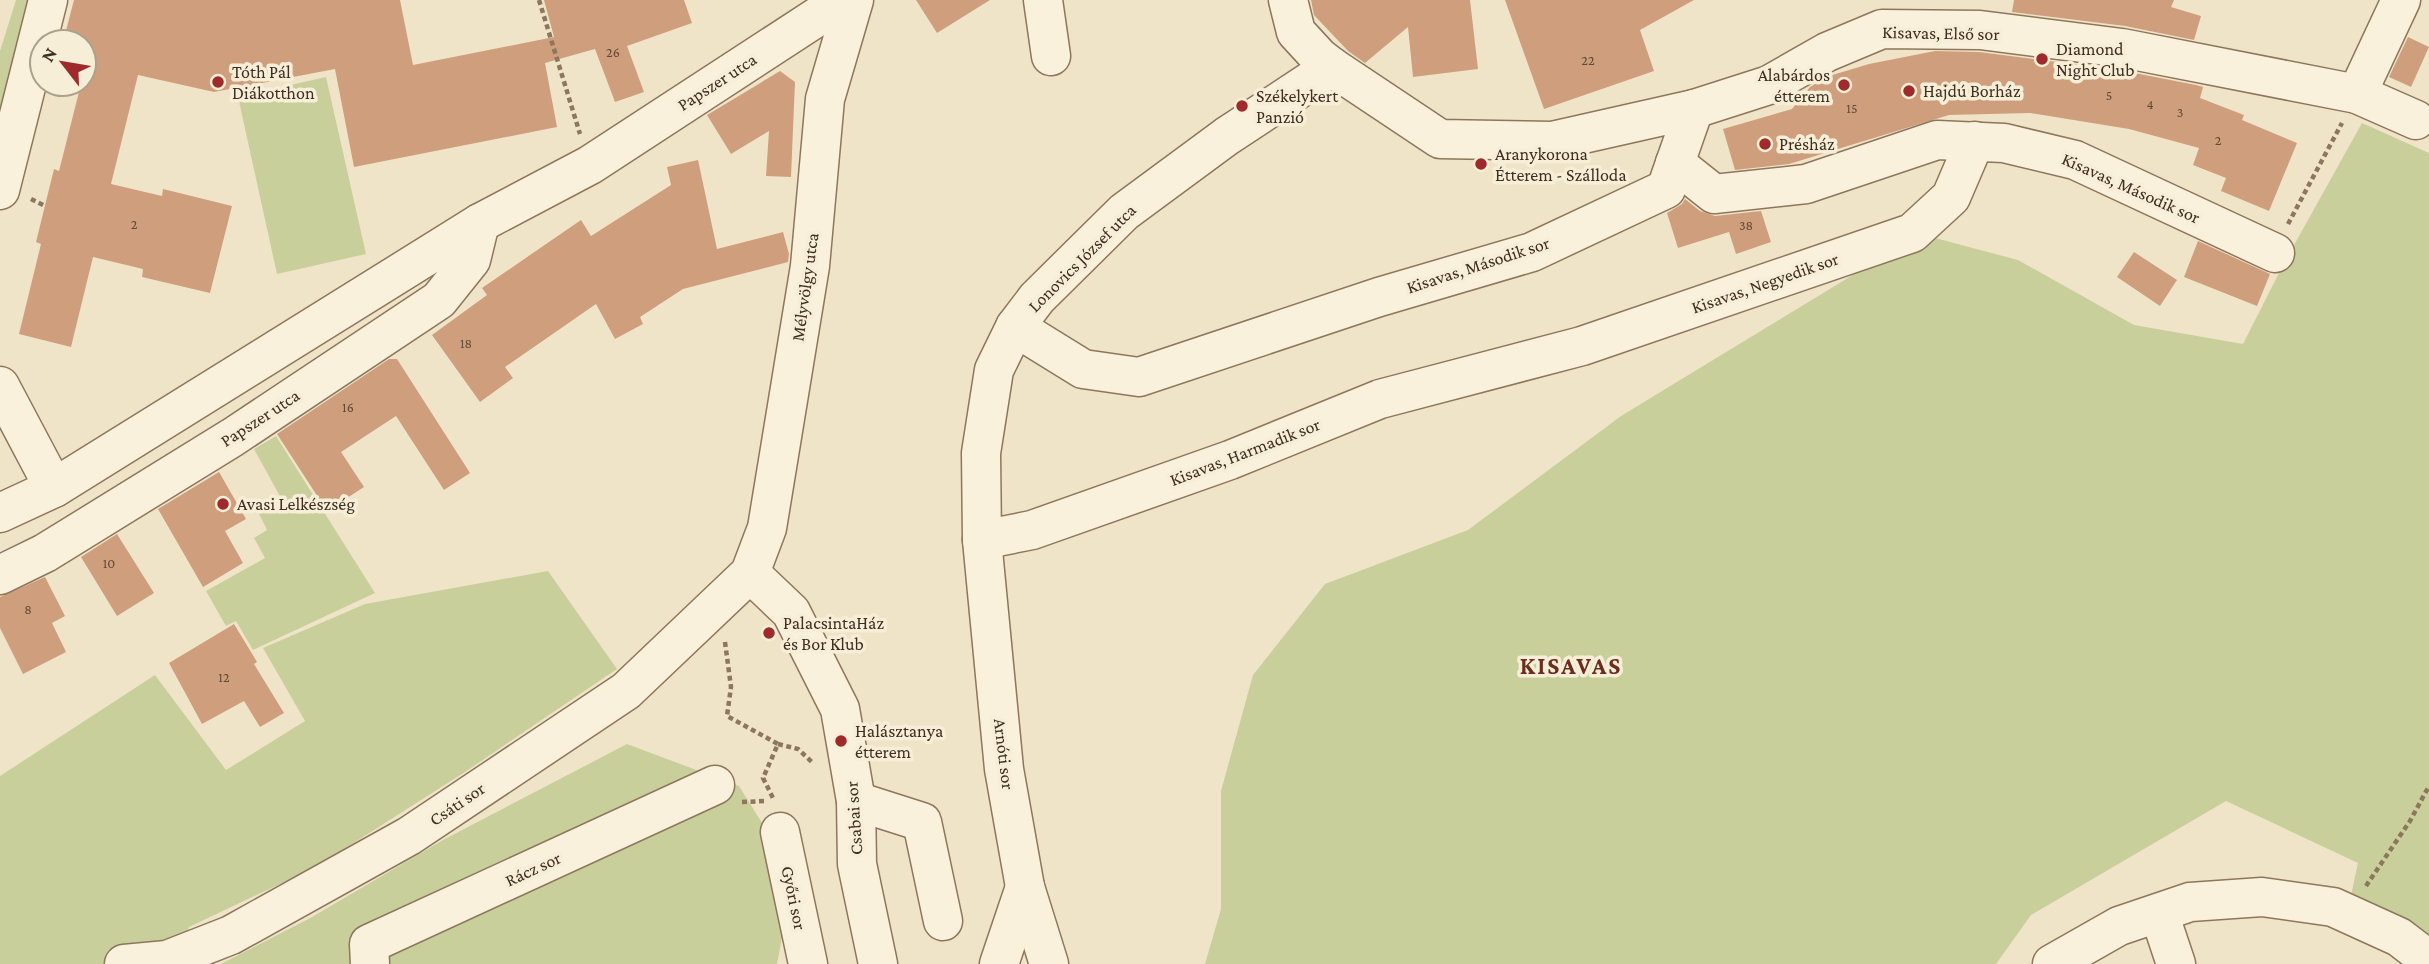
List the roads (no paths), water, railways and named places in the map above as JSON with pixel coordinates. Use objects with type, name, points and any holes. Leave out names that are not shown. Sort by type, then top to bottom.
[{"type":"street","points":[[0,190],[48,0]]},
{"type":"street","name":"Papszer utca","points":[[0,513],[54,488],[480,223],[590,165],[843,0]]},
{"type":"street","name":"Mélyvölgy utca","points":[[750,573],[767,528],[810,267],[825,99],[854,0]]},
{"type":"street","points":[[1043,0],[1051,56]]},
{"type":"street","points":[[1288,0],[1296,32],[1332,67]]},
{"type":"street","points":[[2357,94],[2401,0]]},
{"type":"street","name":"Kisavas, Első sor","points":[[1332,67],[1440,139],[1552,141],[1694,109],[1769,85],[1828,52],[1882,29],[1980,30],[2122,48],[2357,94],[2416,120]]},
{"type":"street","name":"Lonovics József utca","points":[[982,540],[981,453],[994,370],[1015,327],[1037,298],[1124,212],[1227,136],[1332,67]]},
{"type":"street","points":[[1675,163],[1694,109]]},
{"type":"street","name":"Kisavas, Második sor","points":[[1015,327],[1083,369],[1139,377],[1380,297],[1532,252],[1666,189],[1675,163],[1714,194],[1806,184],[1937,140],[2004,143],[2075,160],[2265,248]]},
{"type":"street","name":"Kisavas, Negyedik sor","points":[[1509,365],[1582,346],[1912,233],[1951,197],[1975,142]]},
{"type":"street","name":"Papszer utca","points":[[0,575],[44,553],[233,437],[439,300],[471,260],[480,223]]},
{"type":"street","name":"Kisavas, Harmadik sor","points":[[982,540],[1032,530],[1216,465],[1380,399],[1509,365]]},
{"type":"street","points":[[0,386],[54,488]]},
{"type":"street","name":"Arnóti sor","points":[[982,540],[1004,769],[1025,887],[1049,964]]},
{"type":"street","name":"Csáti sor","points":[[124,964],[167,960],[231,936],[409,836],[626,691],[750,573]]},
{"type":"street","name":"Csabai sor","points":[[750,573],[791,612],[839,709],[856,801],[857,864],[878,964]]},
{"type":"street","name":"Rácz sor","points":[[370,964],[369,944],[727,794]]},
{"type":"street","points":[[856,801],[922,821],[943,921]]},
{"type":"street","name":"Győri sor","points":[[777,816],[808,964]]},
{"type":"street","points":[[999,964],[1025,887]]},
{"type":"street","points":[[2052,964],[2119,926],[2158,912],[2190,902],[2262,897],[2333,907],[2399,937],[2429,960]]},
{"type":"street","points":[[2158,912],[2176,964]]},
{"type":"place","name":"Diamond Night Club","points":[[2042,59]]},
{"type":"place","name":"Tóth Pál Diákotthon","points":[[218,82]]},
{"type":"place","name":"Alabárdos étterem","points":[[1844,85]]},
{"type":"place","name":"Hajdú Borház","points":[[1909,91]]},
{"type":"place","name":"Székelykert Panzió","points":[[1242,106]]},
{"type":"place","name":"Présház","points":[[1765,144]]},
{"type":"place","name":"Aranykorona Étterem - Szálloda","points":[[1481,164]]},
{"type":"place","name":"Avasi Lelkészség","points":[[223,504]]},
{"type":"place","name":"PalacsintaHáz és Bor Klub","points":[[769,633]]},
{"type":"place","name":"Halásztanya étterem","points":[[841,741]]},
{"type":"district","name":"KISAVAS","points":[[1571,666]]}]
